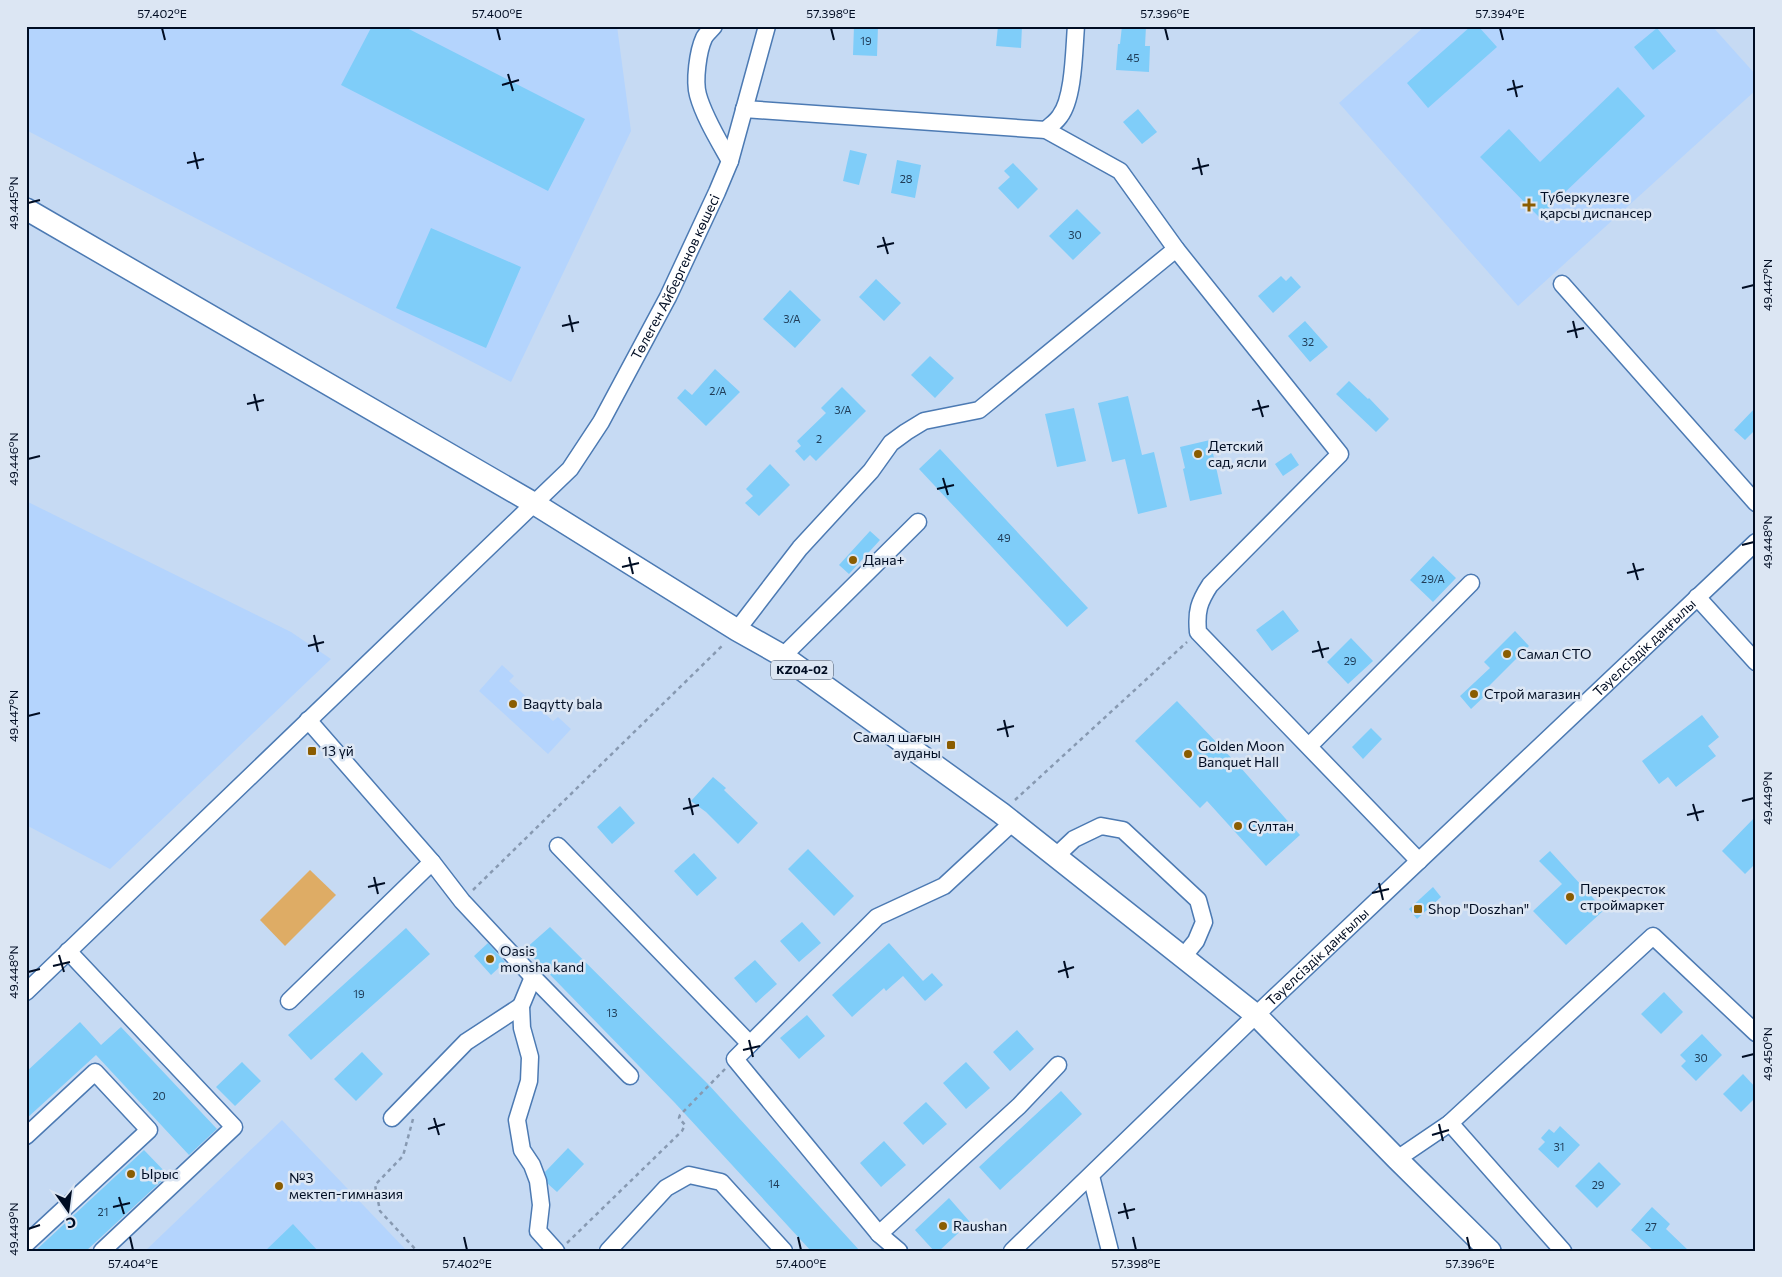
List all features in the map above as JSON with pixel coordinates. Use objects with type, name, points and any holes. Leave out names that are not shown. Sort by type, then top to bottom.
[{"type":"main road","name":"KZ04-02","points":[[26,209],[535,504],[783,656],[1007,817],[1256,1015],[1397,1160],[1490,1251]]},
{"type":"street","points":[[714,26],[704,37],[702,45],[697,77],[698,95],[713,130],[730,161]]},
{"type":"street","name":"Төлеген Айбергенов көшесі","points":[[26,992],[570,469],[600,422],[668,297],[730,161],[767,26]]},
{"type":"street","points":[[1046,130],[1061,115],[1066,104],[1071,82],[1076,26]]},
{"type":"street","points":[[744,109],[1046,130],[1120,171],[1176,249],[1340,454],[1210,585],[1200,601],[1196,618],[1198,632],[1419,861]]},
{"type":"street","points":[[738,630],[800,548],[871,471],[891,443],[924,420],[979,410],[1176,249]]},
{"type":"street","points":[[1562,284],[1756,503]]},
{"type":"street","points":[[783,656],[918,522]]},
{"type":"street","name":"Тәуелсіздік даңғылы","points":[[1012,1251],[1256,1015],[1756,542]]},
{"type":"street","points":[[1309,746],[1472,583]]},
{"type":"street","points":[[1697,597],[1756,662]]},
{"type":"street","points":[[308,720],[432,862],[462,901],[630,1076]]},
{"type":"street","points":[[899,1251],[879,1234],[734,1059],[877,917],[944,886],[1007,817]]},
{"type":"street","points":[[1056,856],[1074,840],[1101,826],[1123,830],[1198,900],[1204,922],[1196,941],[1183,957]]},
{"type":"street","points":[[558,846],[750,1044]]},
{"type":"street","points":[[289,1001],[432,862]]},
{"type":"street","points":[[1397,1160],[1450,1123],[1653,936],[1755,1032]]},
{"type":"street","points":[[68,951],[234,1127],[102,1251]]},
{"type":"street","points":[[533,977],[522,1006],[522,1028],[530,1057],[529,1081],[517,1120],[522,1150],[532,1165],[538,1181],[540,1205],[538,1231],[561,1248]]},
{"type":"street","points":[[392,1118],[466,1042],[522,1006]]},
{"type":"street","points":[[879,1234],[1019,1106],[1058,1065]]},
{"type":"street","points":[[26,1136],[95,1072],[149,1130],[26,1244]]},
{"type":"street","points":[[1450,1123],[1563,1251]]},
{"type":"street","points":[[608,1251],[666,1188],[689,1176],[721,1182],[784,1251]]},
{"type":"street","points":[[1091,1176],[1110,1251]]},
{"type":"path","points":[[462,901],[738,630]]},
{"type":"path","points":[[1007,817],[1198,632]]},
{"type":"path","points":[[561,1248],[682,1131],[685,1124],[679,1118],[680,1115],[734,1059]]},
{"type":"path","points":[[413,1119],[403,1156],[375,1185],[380,1212],[417,1251]]},
{"type":"shaded area","points":[[26,26],[617,26],[631,131],[511,382],[26,130]]},
{"type":"shaded area","name":"Туберкулезге қарсы диспансер","points":[[1425,26],[1712,26],[1756,75],[1756,90],[1518,306],[1339,103]]},
{"type":"shaded area","points":[[26,501],[291,632],[331,659],[110,869],[26,825]]},
{"type":"shaded area","name":"Baqytty bala","points":[[502,665],[514,676],[509,681],[553,721],[558,717],[571,729],[548,754],[479,691]]},
{"type":"shaded area","points":[[310,870],[336,895],[285,946],[260,920]]},
{"type":"shaded area","name":"№3 мектеп-гимназия","points":[[282,1120],[407,1251],[145,1251]]},
{"type":"building","points":[[372,26],[403,26],[585,119],[548,191],[341,85]]},
{"type":"building","points":[[854,26],[878,26],[877,56],[853,55]]},
{"type":"building","points":[[998,26],[1022,26],[1021,48],[996,46]]},
{"type":"building","points":[[1122,26],[1146,26],[1145,46],[1150,46],[1149,72],[1116,70],[1118,44],[1120,44]]},
{"type":"building","points":[[1471,26],[1478,26],[1497,47],[1428,108],[1407,83]]},
{"type":"building","points":[[1657,28],[1676,51],[1653,70],[1634,47]]},
{"type":"building","points":[[1618,87],[1645,116],[1539,217],[1480,157],[1509,129],[1540,162]]},
{"type":"building","points":[[1138,109],[1157,132],[1142,144],[1123,122]]},
{"type":"building","points":[[850,150],[867,154],[859,185],[843,181]]},
{"type":"building","points":[[897,160],[921,165],[915,198],[891,193]]},
{"type":"building","points":[[1013,163],[1038,189],[1018,209],[998,188],[1010,177],[1004,171]]},
{"type":"building","points":[[1077,209],[1101,233],[1073,260],[1049,236]]},
{"type":"building","points":[[431,228],[521,267],[486,348],[396,308]]},
{"type":"building","points":[[1281,276],[1286,281],[1291,276],[1301,287],[1273,313],[1258,296]]},
{"type":"building","points":[[876,279],[901,303],[884,321],[859,297]]},
{"type":"building","points":[[790,290],[821,320],[795,348],[763,319]]},
{"type":"building","points":[[1305,321],[1328,347],[1310,362],[1288,336]]},
{"type":"building","points":[[930,356],[954,378],[935,398],[911,375]]},
{"type":"building","points":[[715,369],[740,392],[706,426],[677,398],[685,389],[692,395]]},
{"type":"building","points":[[1349,381],[1389,419],[1376,432],[1336,394]]},
{"type":"building","points":[[842,387],[866,411],[816,461],[810,455],[804,461],[795,451],[801,446],[797,441],[826,413],[821,408]]},
{"type":"building","points":[[1128,396],[1142,455],[1154,452],[1167,507],[1138,514],[1125,459],[1112,462],[1098,403]]},
{"type":"building","points":[[1756,407],[1756,429],[1745,440],[1734,430]]},
{"type":"building","points":[[1074,408],[1086,461],[1057,467],[1045,414]]},
{"type":"building","points":[[1210,440],[1222,494],[1190,501],[1180,447]]},
{"type":"building","points":[[940,449],[1088,608],[1067,627],[919,469]]},
{"type":"building","points":[[1291,453],[1299,465],[1283,476],[1275,464]]},
{"type":"building","points":[[770,464],[790,485],[759,516],[745,503],[753,496],[746,489]]},
{"type":"building","points":[[870,531],[880,540],[849,574],[839,565]]},
{"type":"building","points":[[1433,556],[1456,578],[1433,602],[1410,580]]},
{"type":"building","points":[[1283,610],[1299,631],[1272,651],[1256,630]]},
{"type":"building","points":[[1515,631],[1529,646],[1486,689],[1489,692],[1471,709],[1460,696],[1490,668],[1484,662]]},
{"type":"building","points":[[1351,638],[1373,661],[1348,684],[1327,662]]},
{"type":"building","points":[[1177,701],[1241,768],[1300,835],[1266,866],[1207,801],[1200,808],[1135,741]]},
{"type":"building","points":[[1702,715],[1719,737],[1708,746],[1716,756],[1676,787],[1668,777],[1659,784],[1642,761]]},
{"type":"building","points":[[1371,728],[1382,739],[1363,759],[1352,747]]},
{"type":"building","points":[[713,777],[726,788],[724,790],[758,823],[738,844],[706,812],[691,801]]},
{"type":"building","points":[[620,806],[635,823],[612,844],[597,827]]},
{"type":"building","points":[[1756,816],[1756,863],[1745,874],[1722,851]]},
{"type":"building","points":[[808,849],[854,896],[834,916],[788,869]]},
{"type":"building","name":"Перекресток строймаркет","points":[[1550,851],[1604,910],[1566,945],[1533,911],[1562,884],[1539,861]]},
{"type":"building","points":[[694,853],[717,878],[697,896],[674,871]]},
{"type":"building","points":[[1433,887],[1441,897],[1417,919],[1409,909]]},
{"type":"building","points":[[802,922],[821,943],[799,962],[780,941]]},
{"type":"building","points":[[550,927],[708,1084],[860,1251],[811,1251],[675,1103],[525,949]]},
{"type":"building","points":[[406,928],[430,954],[311,1060],[288,1035]]},
{"type":"building","name":"Oasis monsha kand","points":[[488,943],[505,962],[491,975],[474,956]]},
{"type":"building","points":[[889,943],[923,981],[932,973],[943,985],[925,1001],[903,976],[886,991],[884,988],[852,1017],[832,995]]},
{"type":"building","points":[[755,960],[777,984],[756,1003],[734,978]]},
{"type":"building","points":[[1664,992],[1683,1012],[1661,1034],[1641,1014]]},
{"type":"building","points":[[807,1015],[825,1036],[799,1059],[780,1038]]},
{"type":"building","points":[[80,1022],[101,1045],[121,1027],[217,1129],[189,1155],[96,1055],[26,1119],[26,1072]]},
{"type":"building","points":[[1017,1030],[1034,1049],[1010,1071],[993,1052]]},
{"type":"building","points":[[1702,1034],[1722,1055],[1696,1081],[1681,1066],[1686,1061],[1680,1055]]},
{"type":"building","points":[[362,1052],[383,1074],[356,1101],[334,1079]]},
{"type":"building","points":[[242,1062],[261,1081],[235,1106],[216,1087]]},
{"type":"building","points":[[966,1062],[990,1088],[966,1109],[943,1083]]},
{"type":"building","points":[[1743,1074],[1756,1088],[1756,1097],[1741,1112],[1723,1094]]},
{"type":"building","points":[[1061,1091],[1082,1114],[1000,1190],[979,1167]]},
{"type":"building","points":[[926,1102],[947,1124],[923,1145],[903,1123]]},
{"type":"building","points":[[1560,1126],[1580,1145],[1558,1168],[1538,1149],[1545,1142],[1541,1138],[1549,1129],[1554,1133]]},
{"type":"building","points":[[884,1141],[906,1165],[881,1187],[860,1163]]},
{"type":"building","points":[[568,1148],[584,1164],[557,1192],[548,1184],[545,1172]]},
{"type":"building","points":[[144,1150],[168,1175],[86,1251],[35,1251]]},
{"type":"building","points":[[1599,1162],[1621,1184],[1597,1208],[1575,1186]]},
{"type":"building","name":"Raushan","points":[[949,1198],[970,1222],[939,1251],[934,1251],[915,1230]]},
{"type":"building","points":[[1652,1207],[1670,1224],[1666,1229],[1689,1251],[1654,1251],[1631,1230]]},
{"type":"building","points":[[293,1224],[318,1251],[265,1251]]},
{"type":"place","name":"Туберкулезге қарсы диспансер","points":[[1529,205]]},
{"type":"place","name":"Детский сад, ясли","points":[[1198,454]]},
{"type":"place","name":"Дана+","points":[[853,560]]},
{"type":"place","name":"Самал СТО","points":[[1507,654]]},
{"type":"place","name":"Строй магазин","points":[[1474,694]]},
{"type":"place","name":"Baqytty bala","points":[[513,704]]},
{"type":"place","name":"Самал шағын ауданы","points":[[951,745]]},
{"type":"place","name":"13 үй","points":[[312,751]]},
{"type":"place","name":"Golden Moon Banquet Hall","points":[[1188,754]]},
{"type":"place","name":"Султан","points":[[1238,826]]},
{"type":"place","name":"Перекресток строймаркет","points":[[1570,897]]},
{"type":"place","name":"Shop \"Doszhan\"","points":[[1418,909]]},
{"type":"place","name":"Oasis monsha kand","points":[[490,959]]},
{"type":"place","name":"Ырыс","points":[[131,1174]]},
{"type":"place","name":"№3 мектеп-гимназия","points":[[279,1186]]},
{"type":"place","name":"Raushan","points":[[943,1226]]}]
